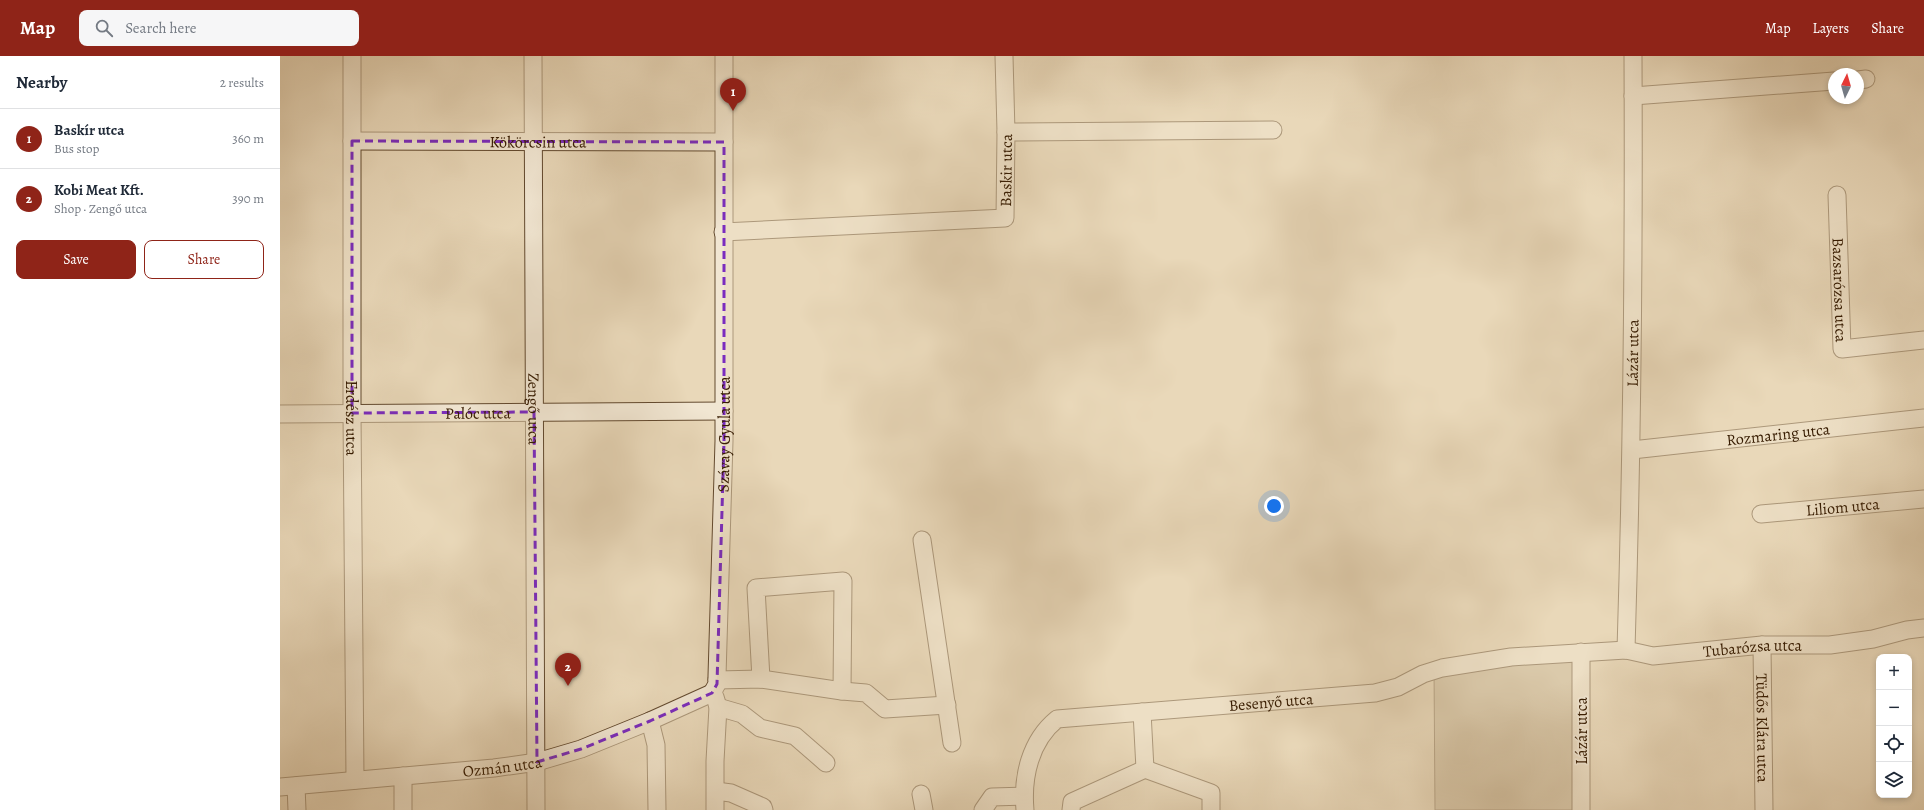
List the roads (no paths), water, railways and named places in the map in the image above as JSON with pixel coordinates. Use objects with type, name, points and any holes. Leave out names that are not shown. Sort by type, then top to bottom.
[{"type":"street","name":"Erdész utca","points":[[352,56],[352,413],[355,780]]},
{"type":"street","name":"Zengő utca","points":[[533,56],[536,810]]},
{"type":"street","name":"Szávay Gyula utca","points":[[715,810],[716,693],[724,411],[724,56]]},
{"type":"street","points":[[1004,56],[1006,132]]},
{"type":"street","name":"Lázár utca","points":[[1626,650],[1632,450],[1632,56]]},
{"type":"street","points":[[1633,96],[1828,82]]},
{"type":"street","name":"Baskir utca","points":[[723,232],[1005,218],[1006,132],[1273,130]]},
{"type":"street","name":"Kökörcsin utca","points":[[352,141],[724,142]]},
{"type":"street","name":"Bazsarózsa utca","points":[[1837,196],[1842,349],[1924,340]]},
{"type":"street","name":"Palóc utca","points":[[280,414],[724,411]]},
{"type":"street","name":"Rozmaring utca","points":[[1632,450],[1924,418]]},
{"type":"street","name":"Liliom utca","points":[[1761,514],[1924,499]]},
{"type":"street","points":[[922,540],[952,743]]},
{"type":"street","points":[[760,679],[756,588],[843,580],[842,691]]},
{"type":"street","name":"Tubarózsa utca","points":[[1581,652],[1626,650],[1653,656],[1762,645],[1830,645],[1873,639],[1906,630],[1924,628]]},
{"type":"street","name":"Tüdős Klára utca","points":[[1762,645],[1764,810]]},
{"type":"street","name":"Lázár utca","points":[[1581,652],[1581,810]]},
{"type":"street","name":"Besenyő utca","points":[[1024,803],[1025,778],[1035,745],[1045,728],[1057,720],[1375,693],[1398,686],[1423,674],[1442,668],[1511,657],[1581,652]]},
{"type":"street","points":[[716,693],[760,679],[866,693],[885,709],[946,705]]},
{"type":"street","points":[[716,693],[760,728],[795,736],[826,763]]},
{"type":"street","name":"Ozmán utca","points":[[288,787],[494,768],[537,762],[581,749],[650,722],[716,693]]},
{"type":"street","points":[[1142,712],[1145,770]]},
{"type":"street","points":[[650,722],[656,745],[657,810]]},
{"type":"street","points":[[1072,810],[1072,802],[1145,770],[1211,793],[1211,810]]},
{"type":"street","points":[[403,776],[403,810]]},
{"type":"street","points":[[288,787],[297,810]]},
{"type":"street","points":[[716,791],[731,793],[763,807],[764,810]]},
{"type":"street","points":[[983,810],[992,797],[1024,803]]},
{"type":"place","name":"Baskír utca","points":[[733,111]]},
{"type":"place","name":"Kobi Meat Kft.","points":[[568,686]]}]
